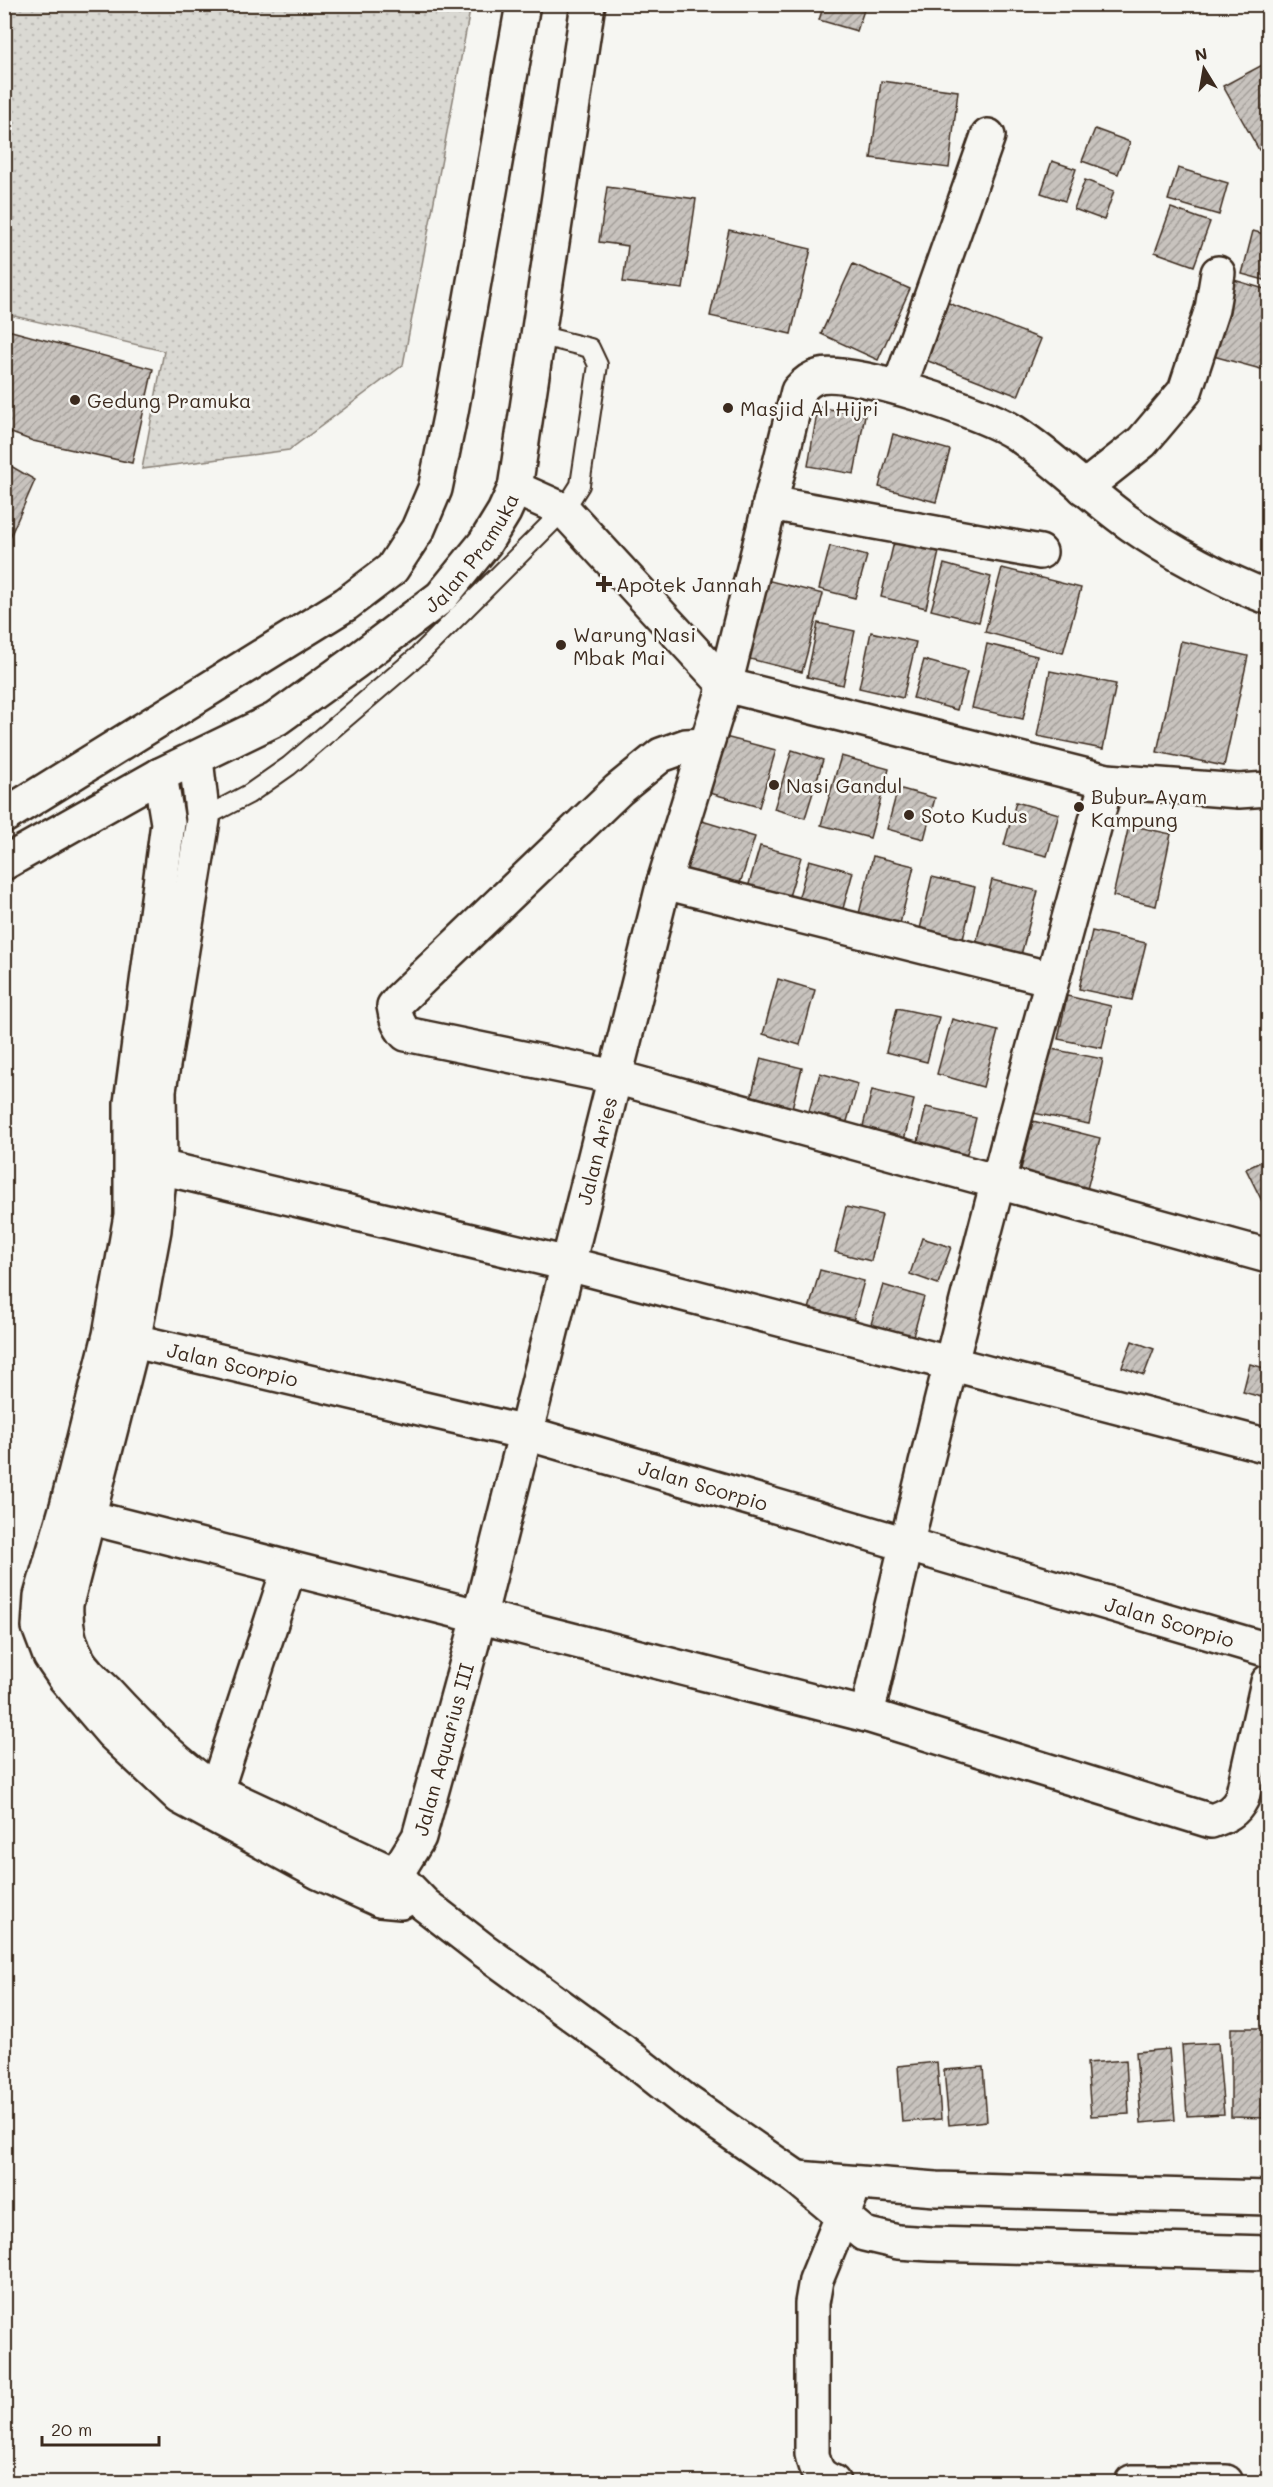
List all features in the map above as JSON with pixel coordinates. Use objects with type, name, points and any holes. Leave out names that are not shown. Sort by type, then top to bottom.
[{"type":"street","points":[[4,816],[346,604],[393,569],[418,530],[435,489],[451,412],[522,4]]},
{"type":"street","name":"Jalan Pramuka","points":[[4,863],[160,775],[276,719],[441,597],[485,543],[504,512],[515,488],[588,4]]},
{"type":"street","points":[[988,136],[899,388],[950,404],[1014,431],[1132,526],[1240,587],[1269,597]]},
{"type":"street","points":[[1084,488],[1142,441],[1185,391],[1212,309],[1218,273]]},
{"type":"street","name":"Jalan Aries","points":[[479,1618],[664,882],[725,686],[798,391],[805,383],[818,376],[837,374],[899,388]]},
{"type":"street","points":[[515,488],[564,510],[725,686],[1107,781],[1239,791],[1269,789]]},
{"type":"street","points":[[770,502],[1040,552]]},
{"type":"street","points":[[706,745],[686,746],[662,755],[618,790],[394,1006],[398,1024],[406,1034],[615,1077],[1269,1256]]},
{"type":"street","points":[[195,759],[203,820],[146,1164],[131,1215],[122,1338],[78,1512],[41,1596],[39,1627],[50,1656],[65,1678],[112,1733],[180,1797],[210,1802],[320,1873],[388,1887],[424,1904],[621,2050],[684,2100],[797,2178],[864,2234],[897,2242],[1269,2253]]},
{"type":"street","points":[[146,1164],[131,1103],[168,823],[160,775]]},
{"type":"street","points":[[867,1715],[905,1543],[1052,979],[1107,781]]},
{"type":"street","points":[[664,882],[1052,979]]},
{"type":"street","points":[[146,1164],[568,1264],[1269,1446]]},
{"type":"street","name":"Jalan Scorpio","points":[[122,1338],[526,1433],[1269,1650]]},
{"type":"street","points":[[78,1512],[479,1618],[867,1715],[1211,1821],[1238,1808],[1269,1682]]},
{"type":"street","points":[[210,1802],[289,1568]]},
{"type":"street","name":"Jalan Aquarius III","points":[[388,1887],[419,1837],[479,1618]]},
{"type":"street","points":[[797,2178],[855,2185],[936,2189],[1269,2198]]},
{"type":"street","points":[[833,2482],[816,2471],[812,2454],[812,2303],[816,2280],[855,2185]]},
{"type":"street","points":[[1132,2482],[1226,2482]]},
{"type":"lane","points":[[168,823],[203,820],[257,789],[289,766],[419,655],[564,510],[580,485],[598,365],[590,348],[538,335]]},
{"type":"shaded area","points":[[6,5],[471,5],[403,365],[289,450],[142,469],[164,351],[5,314]]},
{"type":"building","points":[[824,4],[866,4],[857,31],[819,20]]},
{"type":"building","points":[[1268,62],[1268,145],[1259,150],[1223,86]]},
{"type":"building","points":[[881,81],[958,91],[949,168],[871,158]]},
{"type":"building","points":[[1095,129],[1130,142],[1118,174],[1082,161]]},
{"type":"building","points":[[1052,161],[1076,169],[1065,201],[1041,193]]},
{"type":"building","points":[[1178,168],[1228,183],[1219,215],[1168,200]]},
{"type":"building","points":[[1085,180],[1114,191],[1104,220],[1074,209]]},
{"type":"building","points":[[607,187],[696,199],[683,289],[623,282],[628,246],[599,242]]},
{"type":"building","points":[[1171,208],[1210,222],[1194,266],[1155,252]]},
{"type":"building","points":[[729,230],[811,249],[791,334],[710,316]]},
{"type":"building","points":[[1253,231],[1268,235],[1268,281],[1242,274]]},
{"type":"building","points":[[853,264],[910,289],[878,360],[821,334]]},
{"type":"building","points":[[1234,280],[1268,290],[1268,371],[1213,356]]},
{"type":"building","points":[[946,302],[1041,339],[1018,396],[923,359]]},
{"type":"building","name":"Gedung Pramuka","points":[[4,329],[153,369],[132,463],[33,441],[6,431],[4,435]]},
{"type":"building","points":[[818,407],[865,415],[854,474],[808,466]]},
{"type":"building","points":[[893,434],[950,450],[936,502],[879,487]]},
{"type":"building","points":[[4,462],[35,480],[6,546],[4,545]]},
{"type":"building","points":[[894,542],[939,552],[926,608],[881,597]]},
{"type":"building","points":[[830,546],[867,556],[855,598],[819,589]]},
{"type":"building","points":[[944,564],[991,577],[979,622],[931,610]]},
{"type":"building","points":[[1002,568],[1081,588],[1063,653],[985,632]]},
{"type":"building","points":[[754,577],[823,594],[802,672],[734,655]]},
{"type":"building","points":[[818,623],[855,631],[843,685],[807,677]]},
{"type":"building","points":[[871,632],[916,642],[903,698],[859,688]]},
{"type":"building","points":[[1181,641],[1248,656],[1224,766],[1157,752]]},
{"type":"building","points":[[987,644],[1037,656],[1023,719],[972,708]]},
{"type":"building","points":[[924,660],[967,672],[957,710],[913,698]]},
{"type":"building","points":[[1050,671],[1116,684],[1103,749],[1037,736]]},
{"type":"building","points":[[725,737],[776,750],[759,807],[710,793]]},
{"type":"building","points":[[792,750],[823,760],[805,818],[774,809]]},
{"type":"building","points":[[841,756],[889,769],[870,838],[821,825]]},
{"type":"building","points":[[898,788],[935,798],[924,839],[887,829]]},
{"type":"building","points":[[1016,802],[1059,814],[1047,856],[1004,845]]},
{"type":"building","points":[[702,821],[755,837],[737,893],[684,877]]},
{"type":"building","points":[[1129,825],[1171,834],[1156,906],[1113,896]]},
{"type":"building","points":[[760,846],[801,857],[787,903],[747,891]]},
{"type":"building","points":[[873,856],[914,866],[898,932],[857,922]]},
{"type":"building","points":[[809,860],[853,872],[839,923],[795,911]]},
{"type":"building","points":[[932,877],[975,887],[961,948],[918,938]]},
{"type":"building","points":[[992,880],[1038,891],[1021,955],[976,943]]},
{"type":"building","points":[[1092,931],[1146,943],[1132,1000],[1079,989]]},
{"type":"building","points":[[778,979],[815,990],[800,1045],[763,1034]]},
{"type":"building","points":[[1067,996],[1111,1006],[1102,1048],[1058,1039]]},
{"type":"building","points":[[897,1008],[939,1017],[927,1062],[886,1052]]},
{"type":"building","points":[[952,1019],[998,1031],[983,1087],[937,1074]]},
{"type":"building","points":[[1046,1048],[1103,1059],[1089,1124],[1033,1113]]},
{"type":"building","points":[[761,1058],[802,1068],[789,1120],[748,1110]]},
{"type":"building","points":[[820,1073],[858,1084],[845,1128],[807,1118]]},
{"type":"building","points":[[872,1090],[914,1100],[904,1140],[862,1130]]},
{"type":"building","points":[[926,1107],[976,1118],[966,1157],[917,1146]]},
{"type":"building","points":[[1033,1121],[1100,1138],[1085,1197],[1018,1181]]},
{"type":"building","points":[[1268,1158],[1268,1213],[1246,1169]]},
{"type":"building","points":[[846,1207],[882,1215],[871,1261],[835,1252]]},
{"type":"building","points":[[922,1238],[951,1247],[938,1284],[910,1274]]},
{"type":"building","points":[[820,1270],[864,1281],[850,1332],[806,1320]]},
{"type":"building","points":[[883,1285],[924,1297],[909,1350],[867,1337]]},
{"type":"building","points":[[1132,1341],[1154,1349],[1144,1375],[1122,1367]]},
{"type":"building","points":[[1250,1364],[1268,1369],[1268,1399],[1243,1392]]},
{"type":"building","points":[[1231,2028],[1265,2028],[1264,2118],[1231,2117]]},
{"type":"building","points":[[1218,2043],[1224,2114],[1187,2116],[1182,2045]]},
{"type":"building","points":[[1169,2049],[1175,2120],[1141,2123],[1136,2052]]},
{"type":"building","points":[[1126,2060],[1129,2114],[1091,2116],[1087,2063]]},
{"type":"building","points":[[937,2062],[941,2119],[902,2122],[898,2066]]},
{"type":"building","points":[[983,2067],[987,2121],[949,2125],[944,2070]]},
{"type":"place","name":"Gedung Pramuka","points":[[75,400]]},
{"type":"place","name":"Masjid Al Hijri","points":[[728,408]]},
{"type":"place","name":"Apotek Jannah","points":[[604,584]]},
{"type":"place","name":"Warung Nasi Mbak Mai","points":[[561,645]]},
{"type":"place","name":"Nasi Gandul","points":[[774,785]]},
{"type":"place","name":"Bubur Ayam Kampung","points":[[1079,807]]},
{"type":"place","name":"Soto Kudus","points":[[909,815]]}]
